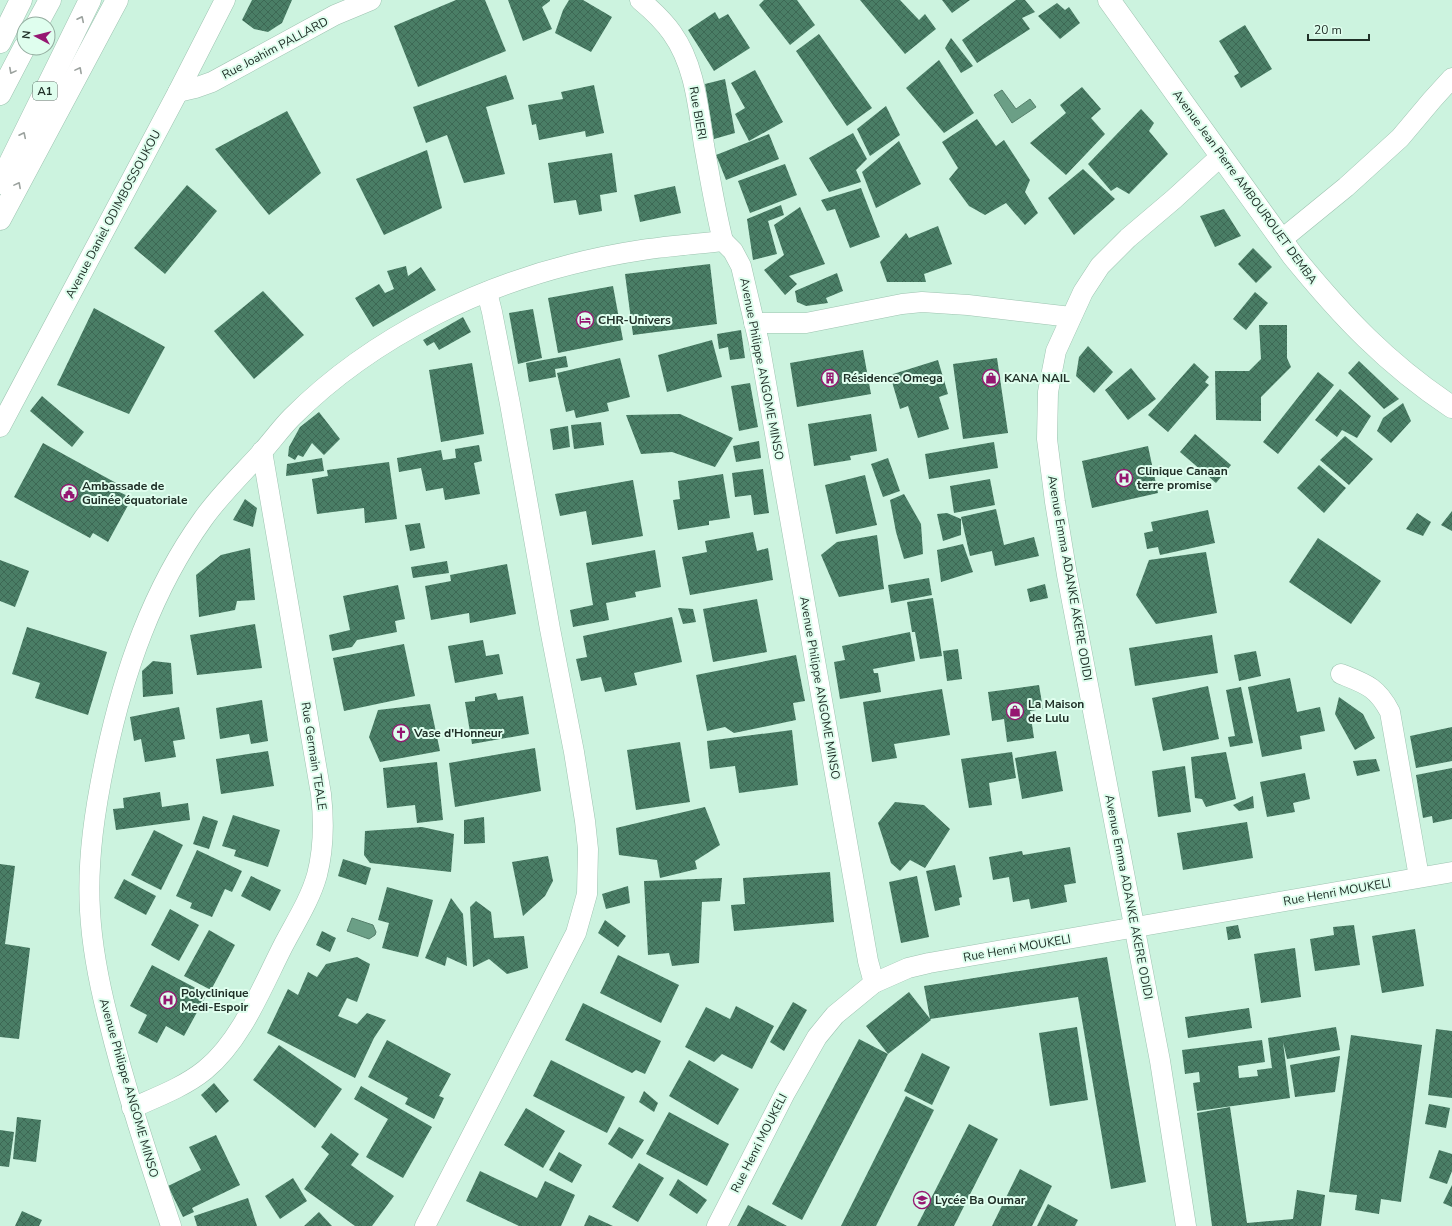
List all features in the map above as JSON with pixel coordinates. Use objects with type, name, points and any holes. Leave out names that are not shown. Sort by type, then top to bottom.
[{"type":"main road","points":[[0,42],[21,0]]},
{"type":"main road","points":[[41,16],[50,0]]},
{"type":"main road","name":"A1","points":[[0,183],[90,0]]},
{"type":"main road","points":[[0,219],[117,0]]},
{"type":"main road","name":"Avenue Jean Pierre AMBOUROUET DEMBA","points":[[1109,0],[1281,240],[1325,295],[1386,357],[1452,407]]},
{"type":"main road","points":[[0,94],[20,56]]},
{"type":"street","name":"Avenue Daniel ODIMBOSSOUKOU","points":[[0,428],[178,92],[225,0]]},
{"type":"street","name":"Rue Joahim PALLARD","points":[[178,92],[196,88],[212,82],[335,15],[371,0]]},
{"type":"street","name":"Rue BIERI","points":[[640,0],[660,18],[672,34],[688,64],[697,103],[714,204],[723,241]]},
{"type":"street","points":[[1281,240],[1346,187],[1400,138],[1452,78]]},
{"type":"street","name":"Avenue Emma ADANKE AKERE ODIDI","points":[[1186,1226],[1160,1060],[1067,575],[1055,502],[1048,440],[1048,392],[1056,351],[1083,292],[1100,266],[1128,238],[1221,156]]},
{"type":"street","name":"Avenue Philippe ANGOME MINSO","points":[[171,1226],[132,1108],[111,1033],[98,975],[90,916],[89,879],[91,847],[99,790],[113,727],[129,668],[145,624],[181,552],[202,520],[219,498],[275,436],[309,401],[334,379],[356,362],[437,314],[487,292],[553,268],[644,250],[723,241],[732,251],[741,266],[762,359],[868,961],[874,983]]},
{"type":"street","points":[[425,1226],[566,954],[576,933],[587,894],[588,849],[574,752],[550,629],[510,404],[487,292]]},
{"type":"street","points":[[754,323],[806,323],[902,304],[922,302],[968,305],[1071,317]]},
{"type":"street","name":"Rue Germain TEALE","points":[[132,1108],[187,1082],[205,1070],[219,1056],[239,1031],[306,902],[316,876],[322,851],[323,812],[321,794],[262,451]]},
{"type":"street","points":[[1341,674],[1375,689],[1383,699],[1390,712],[1419,878]]},
{"type":"street","name":"Rue Henri MOUKELI","points":[[717,1226],[785,1093],[817,1037],[835,1015],[874,983],[908,968],[929,963],[1452,872]]},
{"type":"shaded area","points":[[1002,90],[1016,109],[1030,99],[1036,107],[1012,123],[994,95]]},
{"type":"shaded area","points":[[352,918],[373,925],[376,932],[375,935],[369,939],[347,931]]},
{"type":"building","points":[[252,0],[292,0],[282,23],[268,32],[254,29],[242,20]]},
{"type":"building","points":[[456,0],[485,0],[506,51],[418,87],[394,26]]},
{"type":"building","points":[[508,0],[550,0],[542,7],[552,29],[523,41]]},
{"type":"building","points":[[569,0],[583,0],[612,17],[591,52],[555,33],[563,10]]},
{"type":"building","points":[[764,0],[797,0],[815,25],[790,45],[759,5]]},
{"type":"building","points":[[860,0],[900,0],[919,20],[925,14],[936,29],[905,54]]},
{"type":"building","points":[[942,0],[970,0],[952,13]]},
{"type":"building","points":[[1016,0],[1025,0],[1035,12],[1022,18],[1030,29],[977,63],[962,40]]},
{"type":"building","points":[[1057,3],[1065,10],[1069,7],[1080,23],[1060,39],[1038,16]]},
{"type":"building","points":[[715,12],[719,19],[728,14],[750,48],[714,71],[688,30]]},
{"type":"building","points":[[1245,25],[1272,69],[1241,88],[1234,76],[1239,73],[1219,41]]},
{"type":"building","points":[[819,34],[872,108],[847,126],[796,51]]},
{"type":"building","points":[[951,38],[973,66],[961,73],[945,48]]},
{"type":"building","points":[[939,60],[974,113],[944,133],[906,88]]},
{"type":"building","points":[[755,70],[783,122],[749,141],[735,114],[745,108],[731,83]]},
{"type":"building","points":[[506,75],[514,99],[486,107],[505,174],[464,183],[447,135],[426,143],[413,107]]},
{"type":"building","points":[[725,79],[735,133],[714,139],[705,84]]},
{"type":"building","points":[[594,85],[604,133],[586,137],[585,131],[539,140],[536,124],[532,125],[528,105],[563,99],[561,92]]},
{"type":"building","points":[[1082,87],[1101,109],[1091,118],[1105,134],[1066,175],[1030,143],[1066,113],[1060,105]]},
{"type":"building","points":[[886,106],[900,135],[870,156],[857,129]]},
{"type":"building","points":[[1141,109],[1154,123],[1149,131],[1168,154],[1129,194],[1117,187],[1111,191],[1088,164]]},
{"type":"building","points":[[287,111],[321,173],[269,215],[215,149]]},
{"type":"building","points":[[977,119],[996,146],[1004,140],[1030,180],[1025,192],[1038,213],[1025,225],[1006,203],[985,215],[969,206],[949,179],[958,168],[942,142]]},
{"type":"building","points":[[853,133],[867,159],[856,170],[861,182],[829,192],[809,158]]},
{"type":"building","points":[[769,134],[779,159],[726,180],[716,155]]},
{"type":"building","points":[[899,141],[921,184],[876,208],[862,172]]},
{"type":"building","points":[[427,150],[442,208],[384,235],[356,179]]},
{"type":"building","points":[[612,153],[617,192],[600,195],[602,211],[579,215],[576,200],[554,203],[548,163]]},
{"type":"building","points":[[785,164],[797,195],[750,213],[738,181]]},
{"type":"building","points":[[1083,169],[1115,199],[1074,235],[1048,198]]},
{"type":"building","points":[[187,185],[217,211],[165,274],[134,248]]},
{"type":"building","points":[[675,186],[681,213],[640,222],[634,195]]},
{"type":"building","points":[[861,188],[880,237],[850,248],[835,209],[827,211],[821,200]]},
{"type":"building","points":[[781,205],[784,215],[768,221],[777,254],[753,260],[747,219]]},
{"type":"building","points":[[800,207],[825,264],[789,276],[797,284],[785,295],[764,270],[784,255],[774,225]]},
{"type":"building","points":[[1224,209],[1241,236],[1215,247],[1200,216]]},
{"type":"building","points":[[938,226],[952,264],[924,274],[926,282],[887,282],[880,262],[906,233],[909,238]]},
{"type":"building","points":[[1253,248],[1272,267],[1256,283],[1238,264]]},
{"type":"building","points":[[710,264],[717,324],[633,335],[625,274]]},
{"type":"building","points":[[406,266],[408,276],[421,267],[436,290],[373,327],[355,298],[379,284],[385,293],[394,289],[387,271]]},
{"type":"building","points":[[837,273],[843,291],[826,298],[828,303],[806,306],[797,302],[795,291]]},
{"type":"building","points":[[613,286],[623,340],[558,353],[548,298]]},
{"type":"building","points":[[263,291],[304,335],[254,379],[214,331]]},
{"type":"building","points":[[1255,292],[1268,303],[1246,330],[1233,319]]},
{"type":"building","points":[[94,308],[165,347],[129,414],[57,385]]},
{"type":"building","points":[[533,309],[542,358],[518,364],[509,313]]},
{"type":"building","points":[[463,317],[471,332],[439,350],[434,342],[427,346],[423,340]]},
{"type":"building","points":[[1259,325],[1287,325],[1287,358],[1291,367],[1261,397],[1261,421],[1216,420],[1215,371],[1249,371],[1261,359]]},
{"type":"building","points":[[741,330],[745,358],[730,360],[728,347],[719,349],[717,334]]},
{"type":"building","points":[[712,340],[722,377],[667,392],[658,355]]},
{"type":"building","points":[[1088,346],[1113,372],[1094,393],[1076,376],[1079,357]]},
{"type":"building","name":"Résidence Omega","points":[[863,350],[871,394],[797,407],[790,363]]},
{"type":"building","points":[[566,356],[568,367],[555,369],[556,377],[529,382],[526,363]]},
{"type":"building","points":[[620,358],[630,397],[607,403],[609,411],[576,418],[574,410],[566,412],[557,373]]},
{"type":"building","points":[[997,358],[1008,433],[963,439],[953,364]]},
{"type":"building","points":[[938,360],[948,394],[939,397],[949,429],[918,438],[908,406],[900,409],[890,375]]},
{"type":"building","points":[[1359,361],[1399,399],[1384,409],[1348,373]]},
{"type":"building","points":[[472,363],[484,434],[441,442],[429,370]]},
{"type":"building","points":[[1194,363],[1209,377],[1205,382],[1209,385],[1168,432],[1148,415]]},
{"type":"building","points":[[1131,368],[1156,399],[1128,420],[1105,390]]},
{"type":"building","points":[[1318,372],[1334,385],[1278,454],[1263,442]]},
{"type":"building","points":[[750,383],[758,427],[739,431],[731,386]]},
{"type":"building","points":[[1340,389],[1371,416],[1357,438],[1342,430],[1337,437],[1315,420]]},
{"type":"building","points":[[42,396],[84,432],[72,447],[30,411]]},
{"type":"building","points":[[1403,403],[1411,421],[1391,443],[1377,431],[1383,418]]},
{"type":"building","points":[[319,412],[340,439],[324,455],[312,443],[303,457],[298,455],[295,460],[288,456],[289,447],[300,427]]},
{"type":"building","points":[[680,414],[733,438],[715,467],[672,452],[641,454],[626,415]]},
{"type":"building","points":[[871,414],[877,451],[850,456],[851,460],[814,466],[808,424]]},
{"type":"building","points":[[601,422],[604,445],[574,449],[571,425]]},
{"type":"building","points":[[568,426],[570,447],[553,450],[550,429]]},
{"type":"building","points":[[1195,434],[1231,465],[1216,483],[1180,452]]},
{"type":"building","points":[[1345,436],[1373,459],[1349,485],[1320,460]]},
{"type":"building","points":[[759,441],[761,458],[736,462],[733,446]]},
{"type":"building","points":[[994,442],[998,468],[929,479],[925,454]]},
{"type":"building","name":"Ambassade de Guinée équatoriale","points":[[43,443],[118,484],[115,490],[132,498],[108,542],[93,533],[90,538],[14,497]]},
{"type":"building","points":[[479,445],[482,461],[474,463],[480,494],[445,500],[443,488],[426,491],[421,468],[399,472],[397,458],[441,450],[443,460],[456,458],[455,449]]},
{"type":"building","points":[[1148,446],[1158,493],[1092,508],[1082,461]]},
{"type":"building","points":[[322,458],[324,471],[286,476],[287,464]]},
{"type":"building","points":[[888,458],[900,491],[883,497],[871,464]]},
{"type":"building","points":[[389,462],[397,519],[365,523],[364,508],[317,514],[312,479],[328,476],[327,470]]},
{"type":"building","points":[[1319,465],[1346,488],[1324,513],[1297,488]]},
{"type":"building","points":[[763,469],[769,513],[754,515],[751,495],[735,497],[732,473]]},
{"type":"building","points":[[723,474],[730,518],[709,521],[709,525],[678,530],[673,500],[680,499],[678,481]]},
{"type":"building","points":[[865,475],[877,525],[836,534],[825,485]]},
{"type":"building","points":[[990,479],[995,505],[954,513],[950,486]]},
{"type":"building","points":[[633,480],[643,536],[592,545],[586,511],[560,516],[555,494]]},
{"type":"building","points":[[904,494],[921,524],[923,554],[904,559],[896,532],[890,500]]},
{"type":"building","points":[[245,499],[257,508],[253,527],[233,520]]},
{"type":"building","points":[[996,509],[1004,545],[1034,537],[1039,556],[995,566],[992,551],[970,556],[961,517]]},
{"type":"building","points":[[1208,510],[1215,543],[1160,555],[1158,547],[1147,549],[1144,533],[1153,531],[1151,522]]},
{"type":"building","points":[[1452,511],[1452,531],[1441,525]]},
{"type":"building","points":[[947,513],[961,519],[961,535],[943,541],[937,514]]},
{"type":"building","points":[[1417,513],[1431,522],[1423,536],[1406,529]]},
{"type":"building","points":[[420,523],[425,548],[410,551],[405,525]]},
{"type":"building","points":[[753,532],[757,551],[768,548],[773,580],[690,595],[682,557],[707,552],[705,541]]},
{"type":"building","points":[[877,535],[884,589],[839,597],[821,555],[837,542]]},
{"type":"building","points":[[1318,538],[1381,581],[1351,624],[1289,582]]},
{"type":"building","points":[[963,544],[973,572],[941,582],[937,550]]},
{"type":"building","points":[[250,548],[255,600],[237,601],[235,610],[199,617],[196,575],[221,555]]},
{"type":"building","points":[[655,550],[661,587],[635,592],[636,597],[606,603],[609,620],[573,627],[570,610],[593,605],[586,563]]},
{"type":"building","points":[[1206,552],[1217,613],[1156,624],[1136,595],[1149,560]]},
{"type":"building","points":[[0,560],[29,571],[15,607],[0,601]]},
{"type":"building","points":[[447,561],[449,573],[413,578],[411,567]]},
{"type":"building","points":[[507,564],[516,614],[470,623],[469,613],[431,620],[425,586],[451,581],[450,575]]},
{"type":"building","points":[[929,578],[932,595],[891,603],[888,585]]},
{"type":"building","points":[[1045,584],[1048,598],[1030,602],[1027,589]]},
{"type":"building","points":[[398,585],[405,619],[395,621],[397,632],[357,640],[352,647],[332,651],[329,635],[350,630],[343,596]]},
{"type":"building","points":[[933,598],[942,656],[920,659],[915,632],[912,632],[907,602]]},
{"type":"building","points":[[757,599],[767,652],[713,662],[703,609]]},
{"type":"building","points":[[678,608],[693,609],[696,622],[683,624]]},
{"type":"building","points":[[672,617],[682,662],[634,673],[637,685],[605,692],[601,677],[581,681],[576,659],[587,657],[583,636]]},
{"type":"building","points":[[255,624],[262,668],[197,675],[190,635]]},
{"type":"building","points":[[27,627],[107,652],[88,715],[35,698],[40,683],[12,674]]},
{"type":"building","points":[[910,632],[915,661],[873,669],[874,673],[878,673],[881,692],[840,699],[834,662],[845,660],[842,646]]},
{"type":"building","points":[[1212,635],[1218,673],[1135,686],[1129,648]]},
{"type":"building","points":[[483,640],[486,656],[499,654],[503,674],[455,683],[448,646]]},
{"type":"building","points":[[404,644],[415,696],[344,711],[333,658]]},
{"type":"building","points":[[958,649],[962,679],[947,681],[943,651]]},
{"type":"building","points":[[1256,651],[1261,676],[1239,681],[1234,655]]},
{"type":"building","points":[[796,655],[805,701],[793,703],[796,720],[734,733],[725,727],[707,731],[696,675]]},
{"type":"building","points":[[153,661],[171,663],[173,694],[143,697],[142,671]]},
{"type":"building","points":[[1290,678],[1297,712],[1320,707],[1325,731],[1300,736],[1302,749],[1262,757],[1248,687]]},
{"type":"building","points":[[1039,685],[1043,709],[1030,711],[1034,738],[1007,742],[1004,719],[992,721],[988,692]]},
{"type":"building","points":[[1208,686],[1219,739],[1163,751],[1152,698]]},
{"type":"building","points":[[1241,687],[1253,743],[1230,747],[1228,737],[1235,736],[1226,690]]},
{"type":"building","points":[[942,689],[950,735],[894,744],[897,758],[872,762],[863,702]]},
{"type":"building","points":[[496,693],[498,700],[523,696],[529,734],[472,744],[465,702],[475,701],[475,697]]},
{"type":"building","points":[[1339,697],[1363,714],[1375,738],[1355,750],[1335,714]]},
{"type":"building","points":[[262,700],[268,741],[251,744],[249,734],[220,739],[216,708]]},
{"type":"building","points":[[430,704],[440,751],[380,762],[369,737],[378,710]]},
{"type":"building","points":[[179,707],[185,739],[173,741],[176,757],[145,762],[141,739],[134,741],[130,717]]},
{"type":"building","points":[[1452,727],[1452,761],[1416,768],[1410,736]]},
{"type":"building","points":[[792,730],[798,785],[739,793],[735,766],[710,769],[707,741]]},
{"type":"building","points":[[680,742],[690,802],[636,810],[627,750]]},
{"type":"building","points":[[535,748],[541,791],[455,807],[449,763]]},
{"type":"building","points":[[268,751],[274,786],[221,794],[216,759]]},
{"type":"building","points":[[1056,751],[1063,791],[1022,799],[1015,758]]},
{"type":"building","points":[[1012,752],[1016,778],[989,783],[992,805],[969,808],[961,759]]},
{"type":"building","points":[[1226,752],[1236,799],[1206,807],[1202,799],[1195,798],[1191,757]]},
{"type":"building","points":[[1376,759],[1380,771],[1357,776],[1353,761]]},
{"type":"building","points":[[437,762],[443,820],[417,823],[415,805],[387,808],[383,768]]},
{"type":"building","points":[[1185,766],[1191,812],[1158,817],[1152,771]]},
{"type":"building","points":[[1452,768],[1452,819],[1433,823],[1432,816],[1423,818],[1416,775]]},
{"type":"building","points":[[1305,773],[1310,799],[1293,803],[1295,812],[1267,817],[1260,782]]},
{"type":"building","points":[[160,792],[162,807],[188,803],[190,820],[116,830],[113,809],[124,808],[123,798]]},
{"type":"building","points":[[1253,796],[1254,808],[1239,811],[1233,805]]},
{"type":"building","points":[[895,802],[924,805],[950,829],[925,868],[910,860],[900,871],[891,863],[878,823]]},
{"type":"building","points":[[705,807],[720,845],[695,861],[697,869],[660,878],[657,860],[619,855],[616,828]]},
{"type":"building","points":[[233,815],[280,830],[268,867],[234,856],[236,850],[222,846]]},
{"type":"building","points":[[203,816],[218,821],[209,849],[193,844]]},
{"type":"building","points":[[484,817],[485,843],[464,844],[464,820]]},
{"type":"building","points":[[1247,822],[1253,858],[1183,870],[1177,833]]},
{"type":"building","points":[[422,827],[454,834],[451,872],[370,863],[364,855],[365,831]]},
{"type":"building","points":[[154,830],[183,845],[161,890],[131,875]]},
{"type":"building","points":[[1070,847],[1076,883],[1064,885],[1067,902],[1031,909],[1029,899],[1013,902],[1009,877],[993,880],[989,857],[1022,851],[1023,855]]},
{"type":"building","points":[[197,850],[242,871],[232,892],[225,889],[212,917],[190,908],[192,903],[176,896]]},
{"type":"building","points":[[548,856],[553,881],[545,896],[523,916],[512,862]]},
{"type":"building","points":[[343,859],[371,868],[366,885],[338,876]]},
{"type":"building","points":[[0,864],[15,866],[5,944],[30,948],[19,1039],[0,1037]]},
{"type":"building","points":[[955,865],[962,897],[959,898],[960,905],[935,911],[926,871]]},
{"type":"building","points":[[830,872],[834,922],[734,931],[731,905],[745,904],[743,878]]},
{"type":"building","points":[[251,876],[281,890],[270,911],[241,896]]},
{"type":"building","points":[[917,876],[929,937],[901,943],[889,882]]},
{"type":"building","points":[[722,878],[720,901],[702,902],[699,963],[672,966],[669,953],[648,955],[644,881]]},
{"type":"building","points":[[124,879],[156,896],[146,915],[114,898]]},
{"type":"building","points":[[628,886],[630,903],[606,909],[602,894]]},
{"type":"building","points":[[387,887],[433,900],[418,957],[382,948],[389,923],[378,920]]},
{"type":"building","points":[[451,898],[463,914],[467,966],[447,957],[445,966],[425,958]]},
{"type":"building","points":[[476,901],[491,912],[494,938],[524,936],[528,968],[507,974],[489,959],[473,967],[470,907]]},
{"type":"building","points":[[170,909],[199,925],[179,961],[151,945]]},
{"type":"building","points":[[605,920],[626,936],[618,947],[598,933]]},
{"type":"building","points":[[1238,925],[1241,938],[1228,940],[1226,927]]},
{"type":"building","points":[[1354,925],[1360,965],[1315,971],[1310,939],[1334,935],[1333,927]]},
{"type":"building","points":[[1415,929],[1424,986],[1382,993],[1372,936]]},
{"type":"building","points":[[209,930],[235,945],[211,990],[184,976]]},
{"type":"building","points":[[322,931],[336,938],[330,952],[316,945]]},
{"type":"building","points":[[1295,948],[1301,997],[1261,1003],[1254,954]]},
{"type":"building","points":[[618,955],[679,985],[661,1023],[600,993]]},
{"type":"building","points":[[357,957],[370,964],[368,971],[357,1002],[347,998],[338,1016],[357,1024],[367,1013],[386,1020],[374,1038],[355,1078],[267,1033],[288,989],[298,995],[308,972],[317,977],[326,964]]},
{"type":"building","points":[[1107,957],[1146,1182],[1111,1189],[1078,997],[930,1019],[924,986]]},
{"type":"building","name":"Polyclinique Medi-Espoir","points":[[152,965],[207,994],[184,1036],[166,1026],[157,1043],[138,1033],[147,1015],[130,1006]]},
{"type":"building","points":[[909,992],[931,1020],[888,1054],[866,1026]]},
{"type":"building","points":[[793,1002],[807,1010],[784,1051],[770,1042]]},
{"type":"building","points":[[583,1003],[661,1041],[645,1074],[636,1070],[632,1073],[565,1040]]},
{"type":"building","points":[[736,1006],[774,1026],[752,1069],[722,1054],[714,1062],[685,1047],[706,1007],[730,1019]]},
{"type":"building","points":[[1249,1008],[1252,1028],[1188,1038],[1185,1017]]},
{"type":"building","points":[[1077,1027],[1088,1100],[1050,1106],[1039,1033]]},
{"type":"building","points":[[1336,1027],[1340,1050],[1287,1059],[1283,1042],[1290,1098],[1197,1111],[1193,1083],[1200,1082],[1199,1072],[1185,1074],[1182,1050],[1262,1040],[1265,1062],[1238,1066],[1239,1078],[1258,1076],[1257,1070],[1272,1068],[1268,1038]]},
{"type":"building","points":[[1436,1029],[1452,1031],[1452,1098],[1428,1095]]},
{"type":"building","points":[[1351,1035],[1422,1045],[1401,1202],[1381,1199],[1379,1214],[1355,1210],[1357,1195],[1329,1192]]},
{"type":"building","points":[[859,1039],[888,1054],[802,1220],[772,1204]]},
{"type":"building","points":[[387,1040],[451,1074],[439,1096],[444,1098],[434,1119],[405,1104],[408,1098],[368,1077]]},
{"type":"building","points":[[279,1045],[342,1089],[315,1128],[253,1080]]},
{"type":"building","points":[[922,1053],[950,1067],[932,1105],[904,1091]]},
{"type":"building","points":[[1340,1056],[1335,1092],[1295,1097],[1290,1065]]},
{"type":"building","points":[[551,1060],[625,1097],[607,1133],[533,1096]]},
{"type":"building","points":[[689,1060],[739,1089],[718,1125],[669,1096]]},
{"type":"building","points":[[214,1083],[229,1101],[216,1113],[201,1095]]},
{"type":"building","points":[[361,1086],[432,1127],[403,1178],[366,1157],[388,1119],[354,1099]]},
{"type":"building","points":[[644,1091],[658,1103],[654,1112],[639,1102]]},
{"type":"building","points":[[906,1096],[934,1110],[876,1226],[841,1226]]},
{"type":"building","points":[[1429,1104],[1450,1108],[1446,1128],[1425,1124]]},
{"type":"building","points":[[1230,1107],[1247,1223],[1293,1219],[1297,1190],[1325,1195],[1321,1226],[1212,1226],[1197,1113]]},
{"type":"building","points":[[526,1108],[565,1131],[543,1168],[504,1145]]},
{"type":"building","points":[[669,1112],[729,1144],[707,1186],[646,1154]]},
{"type":"building","points":[[17,1117],[41,1120],[36,1162],[13,1159]]},
{"type":"building","points":[[969,1124],[998,1139],[954,1226],[917,1226]]},
{"type":"building","points":[[619,1127],[644,1140],[632,1159],[608,1144]]},
{"type":"building","points":[[0,1130],[14,1132],[9,1167],[0,1166]]},
{"type":"building","points":[[331,1133],[359,1154],[351,1165],[394,1196],[372,1226],[355,1226],[304,1189],[329,1154],[321,1147]]},
{"type":"building","points":[[216,1135],[240,1185],[192,1208],[194,1212],[183,1217],[168,1186],[201,1170],[189,1147]]},
{"type":"building","points":[[1439,1150],[1452,1154],[1452,1171],[1447,1184],[1429,1178]]},
{"type":"building","points":[[559,1152],[582,1165],[572,1183],[549,1170]]},
{"type":"building","points":[[639,1163],[664,1178],[638,1222],[612,1207]]},
{"type":"building","points":[[1020,1169],[1052,1186],[1032,1226],[992,1226]]},
{"type":"building","points":[[480,1171],[537,1198],[545,1181],[575,1195],[561,1226],[519,1226],[466,1201]]},
{"type":"building","points":[[293,1178],[307,1201],[280,1219],[265,1196]]},
{"type":"building","points":[[678,1179],[707,1200],[697,1214],[669,1195]]},
{"type":"building","points":[[1452,1185],[1452,1207],[1443,1203]]},
{"type":"building","points":[[248,1198],[257,1226],[197,1226],[194,1216]]},
{"type":"building","points":[[1048,1204],[1078,1220],[1075,1226],[1037,1226]]},
{"type":"building","points":[[748,1205],[787,1226],[737,1226]]},
{"type":"building","points":[[22,1211],[42,1220],[39,1226],[15,1226]]},
{"type":"building","points":[[319,1212],[332,1226],[304,1226]]},
{"type":"building","points":[[589,1215],[613,1226],[584,1226]]},
{"type":"place","name":"CHR-Univers","points":[[585,320]]},
{"type":"place","name":"Résidence Omega","points":[[830,378]]},
{"type":"place","name":"KANA NAIL","points":[[991,378]]},
{"type":"place","name":"Clinique Canaan terre promise","points":[[1124,478]]},
{"type":"place","name":"Ambassade de Guinée équatoriale","points":[[69,493]]},
{"type":"place","name":"La Maison de Lulu","points":[[1015,711]]},
{"type":"place","name":"Vase d'Honneur","points":[[401,733]]},
{"type":"place","name":"Polyclinique Medi-Espoir","points":[[168,1000]]},
{"type":"place","name":"Lycée Ba Oumar","points":[[922,1200]]}]
